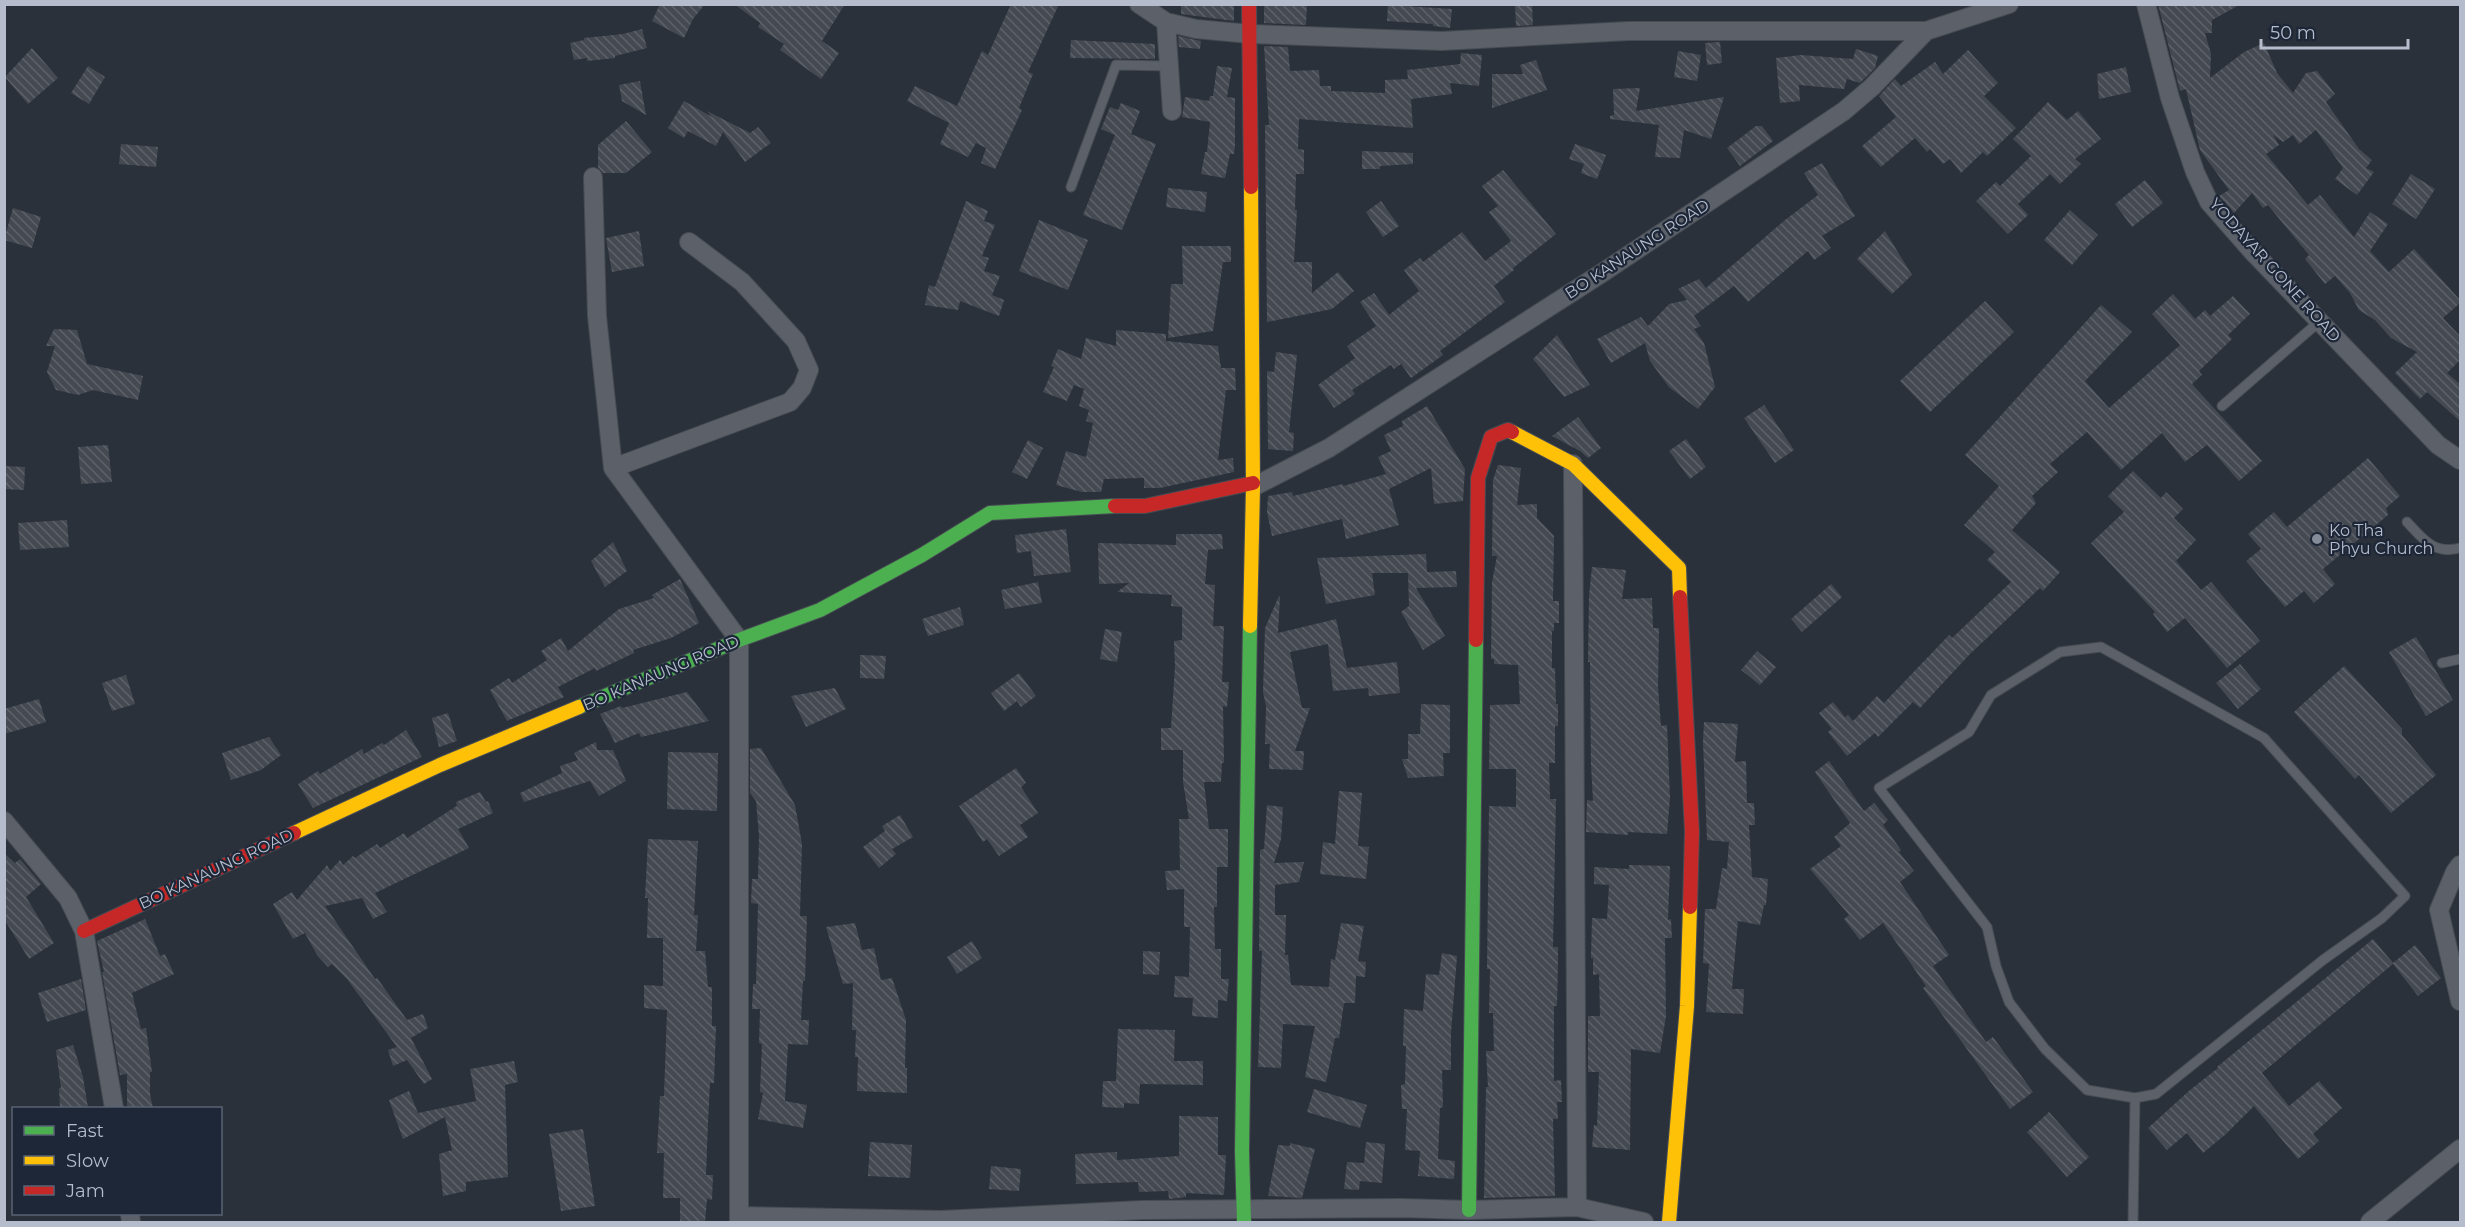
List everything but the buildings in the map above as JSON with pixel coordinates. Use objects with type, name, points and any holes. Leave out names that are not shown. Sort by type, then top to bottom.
[{"type":"street","points":[[1139,4],[1166,22],[1196,29],[1250,34],[1442,41],[1628,31],[1926,31]]},
{"type":"street","points":[[1244,1216],[1242,1151],[1246,791],[1253,485],[1250,4]]},
{"type":"street","name":"BO KANAUNG ROAD","points":[[84,931],[440,765],[740,640],[820,610],[922,555],[990,513],[1145,506],[1253,485],[1339,441],[1602,273],[1844,111],[1872,87],[1926,31],[2009,4]]},
{"type":"street","name":"YODAYAR GONE ROAD","points":[[2146,4],[2170,98],[2195,172],[2209,202],[2438,445],[2460,460]]},
{"type":"street","points":[[1166,22],[1172,111]]},
{"type":"street","points":[[593,177],[597,316],[613,468],[740,640],[739,1220],[941,1221],[1103,1217],[1401,1215],[1469,1210],[1577,1207],[1644,1222]]},
{"type":"street","points":[[613,468],[790,402],[802,388],[809,370],[796,340],[742,282],[689,242]]},
{"type":"street","points":[[1469,1210],[1478,478],[1491,437],[1508,430],[1573,464],[1679,568],[1692,832],[1687,1006],[1669,1222]]},
{"type":"street","points":[[1573,464],[1577,1207]]},
{"type":"street","points":[[4,821],[68,898],[84,931],[114,1107]]},
{"type":"street","points":[[2460,865],[2439,910],[2460,1001]]},
{"type":"street","points":[[2370,1222],[2460,1149]]},
{"type":"lane","points":[[1071,187],[1116,65],[1169,66]]},
{"type":"lane","points":[[2222,406],[2320,321]]},
{"type":"lane","points":[[2407,522],[2431,546],[2452,550],[2460,548]]},
{"type":"lane","points":[[2101,647],[2264,738],[2405,896],[2382,918],[2323,960],[2156,1094],[2135,1098],[2087,1090],[2045,1048],[2009,1002],[1996,966],[1987,927],[1879,788],[1969,732],[1991,695],[2060,652],[2101,647]]},
{"type":"lane","points":[[2442,663],[2460,659]]},
{"type":"lane","points":[[2133,1222],[2135,1098]]},
{"type":"traffic: fast","points":[[579,707],[739,640],[820,610],[922,555],[990,513],[1115,506]]},
{"type":"traffic: fast","points":[[1244,1222],[1242,1151],[1250,626]]},
{"type":"traffic: fast","points":[[1469,1210],[1476,640]]},
{"type":"traffic: slow","points":[[1250,626],[1253,487],[1251,187]]},
{"type":"traffic: slow","points":[[1512,432],[1573,464],[1679,568],[1680,597]]},
{"type":"traffic: slow","points":[[294,833],[440,765],[579,707]]},
{"type":"traffic: slow","points":[[1669,1222],[1687,1006],[1690,907]]},
{"type":"traffic: jam","points":[[1249,4],[1251,187]]},
{"type":"traffic: jam","points":[[1476,640],[1478,478],[1491,437],[1508,430],[1512,432]]},
{"type":"traffic: jam","points":[[1115,506],[1145,506],[1253,483]]},
{"type":"traffic: jam","points":[[1680,597],[1692,832],[1690,907]]},
{"type":"traffic: jam","points":[[84,931],[294,833]]},
{"type":"place","name":"Ko Tha Phyu Church","points":[[2317,539]]}]
